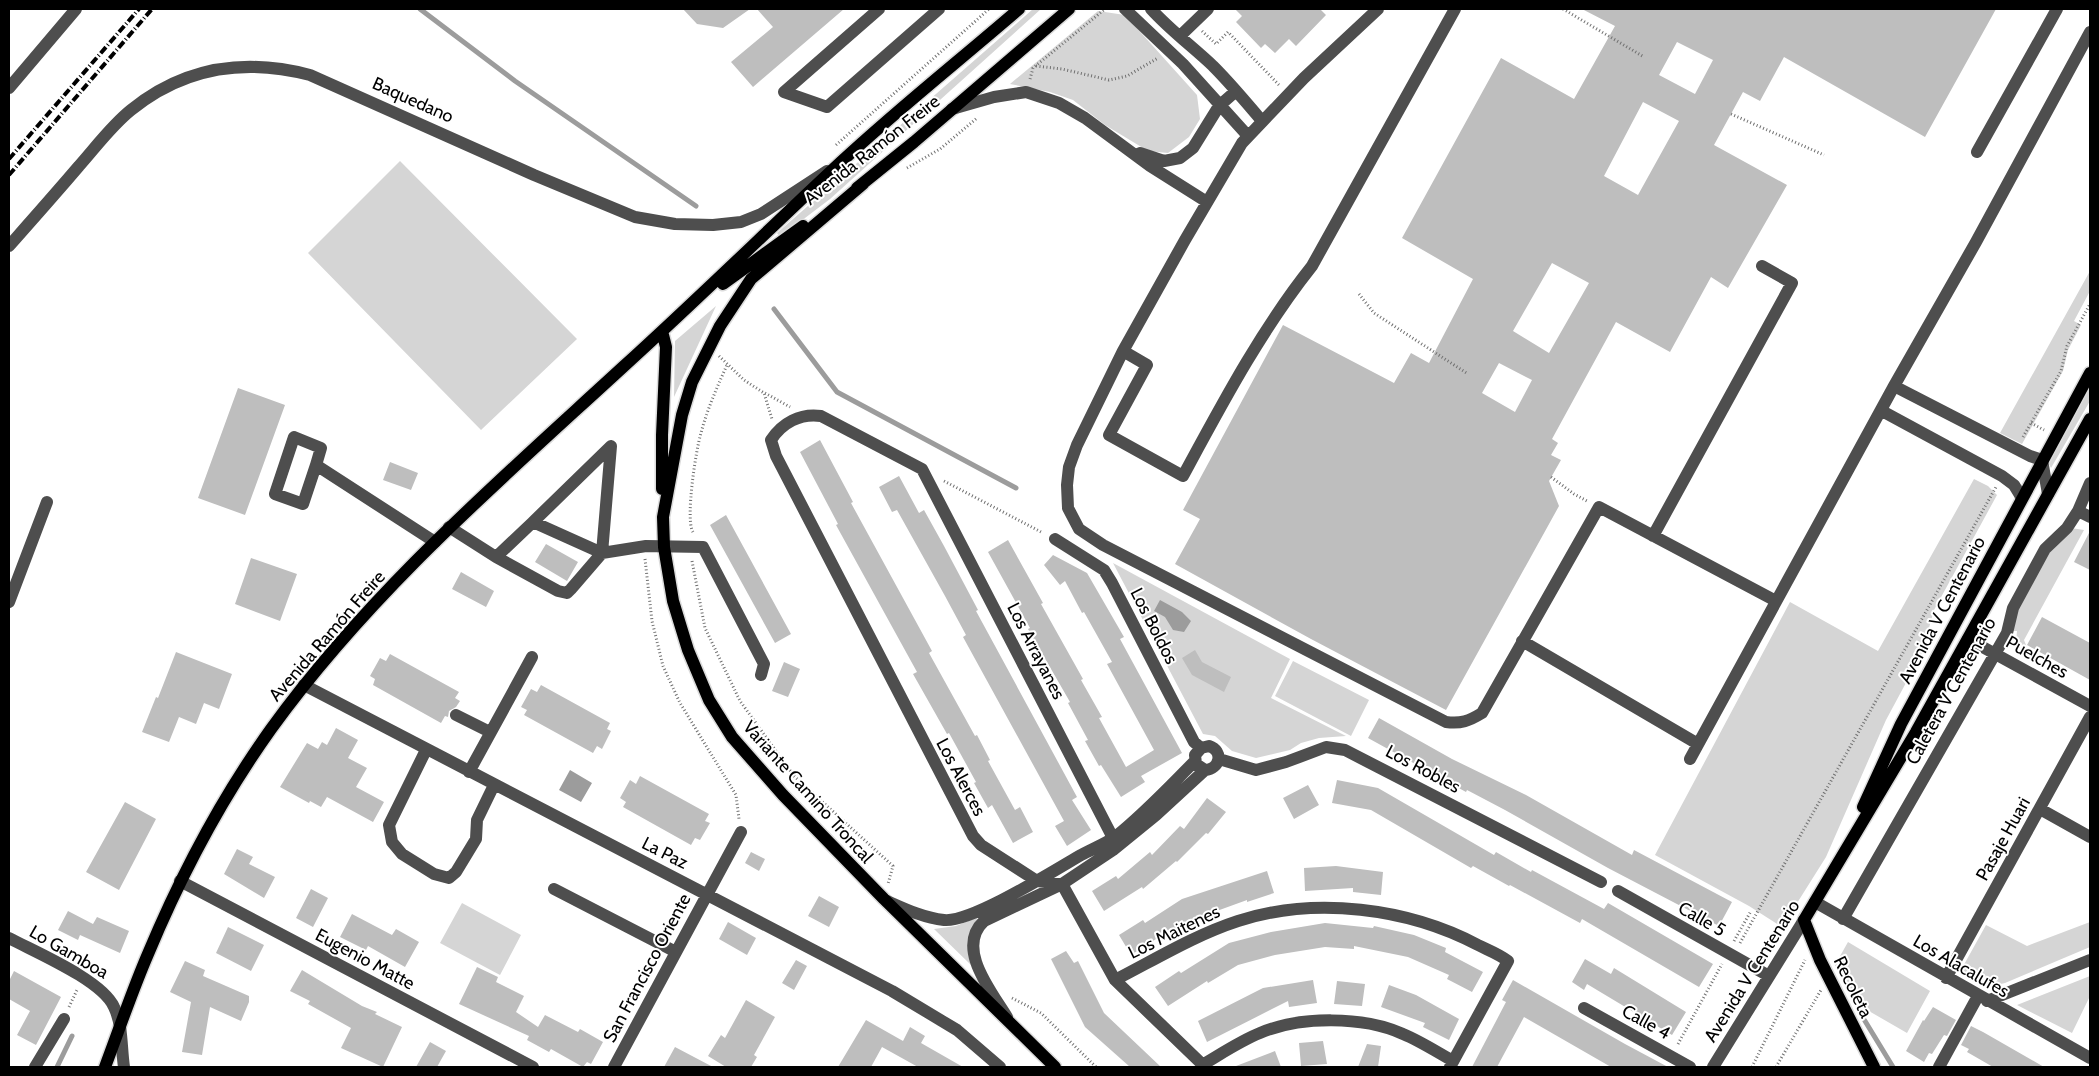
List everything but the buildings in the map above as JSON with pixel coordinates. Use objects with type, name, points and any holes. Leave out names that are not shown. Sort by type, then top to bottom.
[{"type":"main road","name":"Avenida Ramón Freire","points":[[105,1067],[148,954],[180,881],[235,783],[269,731],[304,685],[385,592],[449,527],[687,308],[844,160],[1019,9]]},
{"type":"main road","name":"Avenida Ramón Freire","points":[[687,308],[863,184],[1069,9]]},
{"type":"main road","name":"Variante Camino Troncal","points":[[863,184],[752,279],[710,345],[692,382],[682,415],[663,517],[664,547],[673,601],[688,650],[709,700],[732,737],[783,796],[884,899],[1055,1067]]},
{"type":"main road","points":[[662,331],[666,347],[662,435],[663,517]]},
{"type":"main road","name":"Avenida V Centenario","points":[[1836,867],[1901,724],[2090,373]]},
{"type":"main road","name":"Avenida V Centenario","points":[[1804,920],[1916,732],[2090,420]]},
{"type":"main road","name":"Recoleta","points":[[1804,920],[1829,976],[1874,1067]]},
{"type":"street","points":[[9,88],[76,9]]},
{"type":"street","points":[[879,9],[784,92],[827,107],[939,9]]},
{"type":"street","points":[[1125,9],[1170,51],[1248,136]]},
{"type":"street","points":[[1151,9],[1236,91],[1262,121]]},
{"type":"street","points":[[1162,9],[1166,25]]},
{"type":"street","points":[[1180,36],[1208,9]]},
{"type":"street","points":[[1378,9],[1284,98],[1248,136],[1207,202],[1123,351],[1077,445],[1069,468],[1067,485],[1068,508],[1079,528],[1103,544],[1446,722],[1460,723],[1482,713],[1599,507],[1776,601]]},
{"type":"street","points":[[1123,351],[1148,365],[1109,435],[1183,476],[1265,332],[1286,298],[1312,266],[1455,9]]},
{"type":"street","points":[[1977,152],[2056,9]]},
{"type":"street","points":[[1690,759],[2090,32]]},
{"type":"street","name":"Baquedano","points":[[9,246],[114,126],[130,112],[146,99],[177,82],[203,72],[225,68],[268,66],[310,75],[534,175],[635,217],[676,224],[713,225],[741,222],[761,214],[844,160]]},
{"type":"street","points":[[1115,141],[1148,157],[1164,161],[1180,158],[1193,148],[1219,106],[1236,91]]},
{"type":"street","points":[[952,109],[994,97],[1026,92],[1059,104],[1085,118],[1115,141],[1207,202]]},
{"type":"street","points":[[1652,536],[1792,283],[1762,266]]},
{"type":"street","points":[[1894,386],[2016,449],[2042,460],[2048,494]]},
{"type":"street","points":[[1882,411],[2002,476],[2014,485],[2022,498]]},
{"type":"street","points":[[776,432],[791,420],[804,415],[821,416],[922,469]]},
{"type":"street","name":"Los Alerces","points":[[776,432],[771,440],[776,456],[963,819],[981,846],[1037,881],[1062,884]]},
{"type":"street","points":[[294,437],[321,448],[316,465],[303,504],[274,494],[294,437]]},
{"type":"street","points":[[449,527],[496,557],[558,591],[566,593],[602,553],[611,446],[496,557]]},
{"type":"street","points":[[316,465],[435,542]]},
{"type":"street","name":"Los Arrayanes","points":[[922,469],[1113,844]]},
{"type":"street","name":"Caletera V Centenario","points":[[1843,919],[2007,633],[2013,608],[2044,549],[2067,528],[2078,511],[2090,483]]},
{"type":"street","points":[[9,602],[47,502]]},
{"type":"street","points":[[2078,511],[2090,517]]},
{"type":"street","points":[[533,522],[602,553],[646,546],[703,547],[764,664],[761,675]]},
{"type":"street","name":"Los Boldos","points":[[1055,539],[1104,570],[1194,742],[1200,748]]},
{"type":"street","name":"Puelches","points":[[1968,639],[2090,706]]},
{"type":"street","points":[[1522,642],[1698,744]]},
{"type":"street","points":[[469,772],[532,657]]},
{"type":"street","name":"La Paz","points":[[304,685],[426,750],[707,894],[925,1010],[957,1030],[1000,1067]]},
{"type":"street","points":[[456,715],[490,732]]},
{"type":"street","name":"Pasaje Huari","points":[[1946,978],[2090,717]]},
{"type":"street","name":"Los Robles","points":[[1200,748],[1205,746],[1213,747],[1219,754],[1219,759],[1256,770],[1286,762],[1326,747],[1346,750],[1601,882]]},
{"type":"street","points":[[1200,748],[1195,755],[1195,761],[1199,767],[1205,770]]},
{"type":"street","points":[[426,750],[389,825],[392,842],[402,854],[434,874],[449,878],[456,872],[476,839],[477,820],[494,785]]},
{"type":"street","points":[[884,899],[912,912],[945,920],[958,919],[982,915],[1062,884],[1113,844],[1156,815],[1205,770],[1214,768],[1219,759]]},
{"type":"street","points":[[1010,1022],[988,986],[972,948],[972,940],[982,915],[1037,881],[1113,844],[1195,761]]},
{"type":"street","points":[[2040,809],[2090,837]]},
{"type":"street","name":"San Francisco Oriente","points":[[614,1067],[741,832]]},
{"type":"street","name":"Eugenio Matte","points":[[180,881],[533,1067]]},
{"type":"street","points":[[1062,884],[1115,980],[1204,1066],[1260,1033],[1287,1024],[1333,1021],[1382,1026],[1402,1034],[1452,1064]]},
{"type":"street","points":[[554,889],[676,952]]},
{"type":"street","name":"Calle 5","points":[[1618,891],[1769,976]]},
{"type":"street","name":"Los Alacalufes","points":[[1815,902],[1982,999],[2090,1058]]},
{"type":"street","name":"Los Maitenes","points":[[1115,980],[1211,931],[1240,920],[1311,908],[1350,909],[1405,918],[1452,931],[1508,961],[1452,1064]]},
{"type":"street","name":"Avenida V Centenario","points":[[1713,1067],[1804,920]]},
{"type":"street","name":"Lo Gamboa","points":[[9,938],[82,977],[105,994],[114,1006],[120,1027],[124,1067]]},
{"type":"street","points":[[1939,1067],[1982,999],[2090,960]]},
{"type":"street","name":"Calle 4","points":[[1584,1008],[1690,1067]]},
{"type":"street","points":[[35,1067],[64,1019]]},
{"type":"path","points":[[829,151],[878,105],[989,9]]},
{"type":"path","points":[[1026,92],[1033,68],[1105,9]]},
{"type":"path","points":[[1563,9],[1644,57]]},
{"type":"path","points":[[1194,23],[1216,44],[1228,32],[1279,83],[1284,98]]},
{"type":"path","points":[[1036,66],[1062,69],[1109,80],[1127,76],[1170,51]]},
{"type":"path","points":[[900,174],[940,149],[983,112]]},
{"type":"path","points":[[1731,114],[1824,155]]},
{"type":"path","points":[[1359,294],[1374,313],[1468,374]]},
{"type":"path","points":[[2016,449],[2061,371],[2067,346],[2090,304]]},
{"type":"path","points":[[710,345],[727,365],[744,380],[804,415]]},
{"type":"path","points":[[720,356],[724,349]]},
{"type":"path","points":[[727,365],[700,434],[689,509],[690,528],[698,540],[692,562],[705,628],[740,701],[794,776],[893,866],[884,899]]},
{"type":"path","points":[[764,393],[776,432]]},
{"type":"path","points":[[922,469],[1055,539]]},
{"type":"path","points":[[1671,1056],[1731,954],[2002,476]]},
{"type":"path","points":[[1551,477],[1574,494],[1599,507]]},
{"type":"path","points":[[646,546],[645,564],[652,621],[663,666],[680,703],[736,795],[741,832]]},
{"type":"path","points":[[1731,954],[1751,911]]},
{"type":"path","points":[[1776,1067],[1829,976]]},
{"type":"path","points":[[64,1019],[82,977]]},
{"type":"path","points":[[988,986],[1042,1013],[1096,1067]]},
{"type":"shaded area","points":[[1033,9],[1041,9],[830,199],[780,237],[777,233]]},
{"type":"shaded area","points":[[1098,11],[1125,15],[1197,95],[1200,119],[1189,137],[1168,153],[1148,151],[1105,125],[1073,100],[1050,92],[1010,84]]},
{"type":"shaded area","points":[[400,161],[577,339],[481,430],[308,253]]},
{"type":"shaded area","points":[[2090,271],[2090,291],[2074,321],[2081,325],[2068,350],[2063,371],[2022,444],[2000,433]]},
{"type":"shaded area","points":[[716,306],[674,397],[675,341]]},
{"type":"shaded area","points":[[2090,386],[2090,401],[2051,468],[2048,462]]},
{"type":"shaded area","points":[[1974,479],[1988,486],[1997,495],[1934,610],[1922,653],[1886,720],[1826,857],[1782,927],[1749,906],[1655,855],[1790,602],[1878,651]]},
{"type":"shaded area","points":[[2071,528],[2084,530],[2024,640],[2028,650],[2016,642],[2017,631],[2013,631],[2015,613],[2050,549]]},
{"type":"shaded area","points":[[1113,563],[1290,659],[1271,698],[1346,736],[1319,738],[1301,743],[1290,750],[1256,758],[1232,751],[1215,736],[1203,734]]},
{"type":"shaded area","points":[[1160,600],[1182,612],[1191,621],[1184,632],[1173,630],[1165,617],[1154,611]]},
{"type":"shaded area","points":[[1293,661],[1369,700],[1351,736],[1275,696]]},
{"type":"shaded area","points":[[570,770],[592,783],[581,802],[559,790]]},
{"type":"shaded area","points":[[462,903],[521,935],[500,975],[440,943]]},
{"type":"shaded area","points":[[978,917],[969,940],[968,951],[971,965],[934,929],[956,926]]},
{"type":"shaded area","points":[[2090,922],[2090,947],[2005,983],[1988,987],[1961,970],[1986,925],[2027,946]]},
{"type":"shaded area","points":[[1848,942],[1930,991],[1907,1033],[1855,1003],[1835,965]]},
{"type":"shaded area","points":[[2090,976],[2090,996],[2072,1033],[2017,1005]]},
{"type":"waterway","points":[[420,9],[515,81],[696,206]]},
{"type":"waterway","points":[[774,309],[837,392],[1016,488]]},
{"type":"waterway","points":[[1865,1021],[1893,1067]]},
{"type":"waterway","points":[[57,1067],[72,1036]]},
{"type":"railway","points":[[9,159],[139,9]]},
{"type":"railway","points":[[9,175],[152,9]]}]
